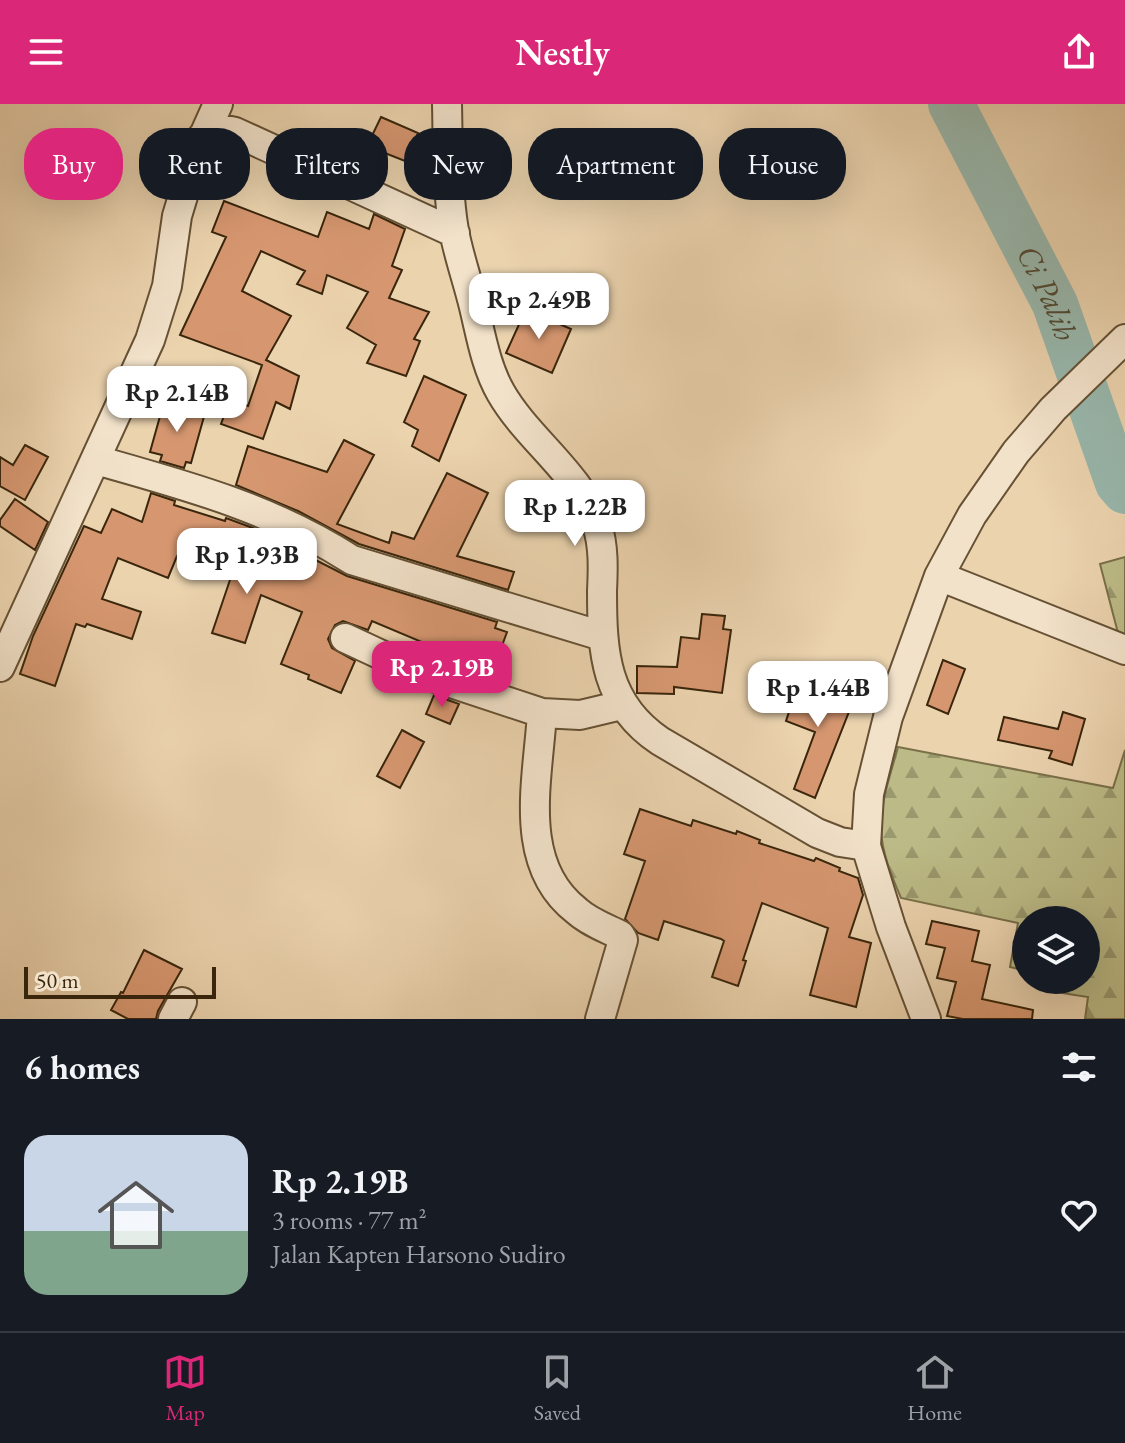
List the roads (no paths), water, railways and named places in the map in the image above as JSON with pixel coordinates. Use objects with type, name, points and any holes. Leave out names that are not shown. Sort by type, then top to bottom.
[{"type":"street","points":[[206,128],[218,104]]},
{"type":"street","points":[[447,104],[448,179],[455,233],[486,359],[502,394],[587,501],[598,527],[603,562],[602,636],[613,684],[622,705],[638,726],[660,741],[817,833],[840,842],[866,846]]},
{"type":"street","points":[[250,139],[455,233]]},
{"type":"street","points":[[0,667],[150,340],[167,286],[182,200]]},
{"type":"street","points":[[926,1019],[891,927],[866,846],[869,794],[888,717],[939,576],[972,515],[1016,452],[1053,409],[1125,339]]},
{"type":"street","points":[[96,460],[212,493],[316,537],[352,560],[602,636]]},
{"type":"street","points":[[939,576],[1125,650]]},
{"type":"street","points":[[345,638],[418,672],[542,713],[580,715],[622,705]]},
{"type":"street","points":[[542,713],[535,832],[542,866],[550,882],[576,911],[622,938],[600,1019]]},
{"type":"waterway","name":"Ci Palih","points":[[951,104],[1055,304],[1118,483],[1125,491]]}]
